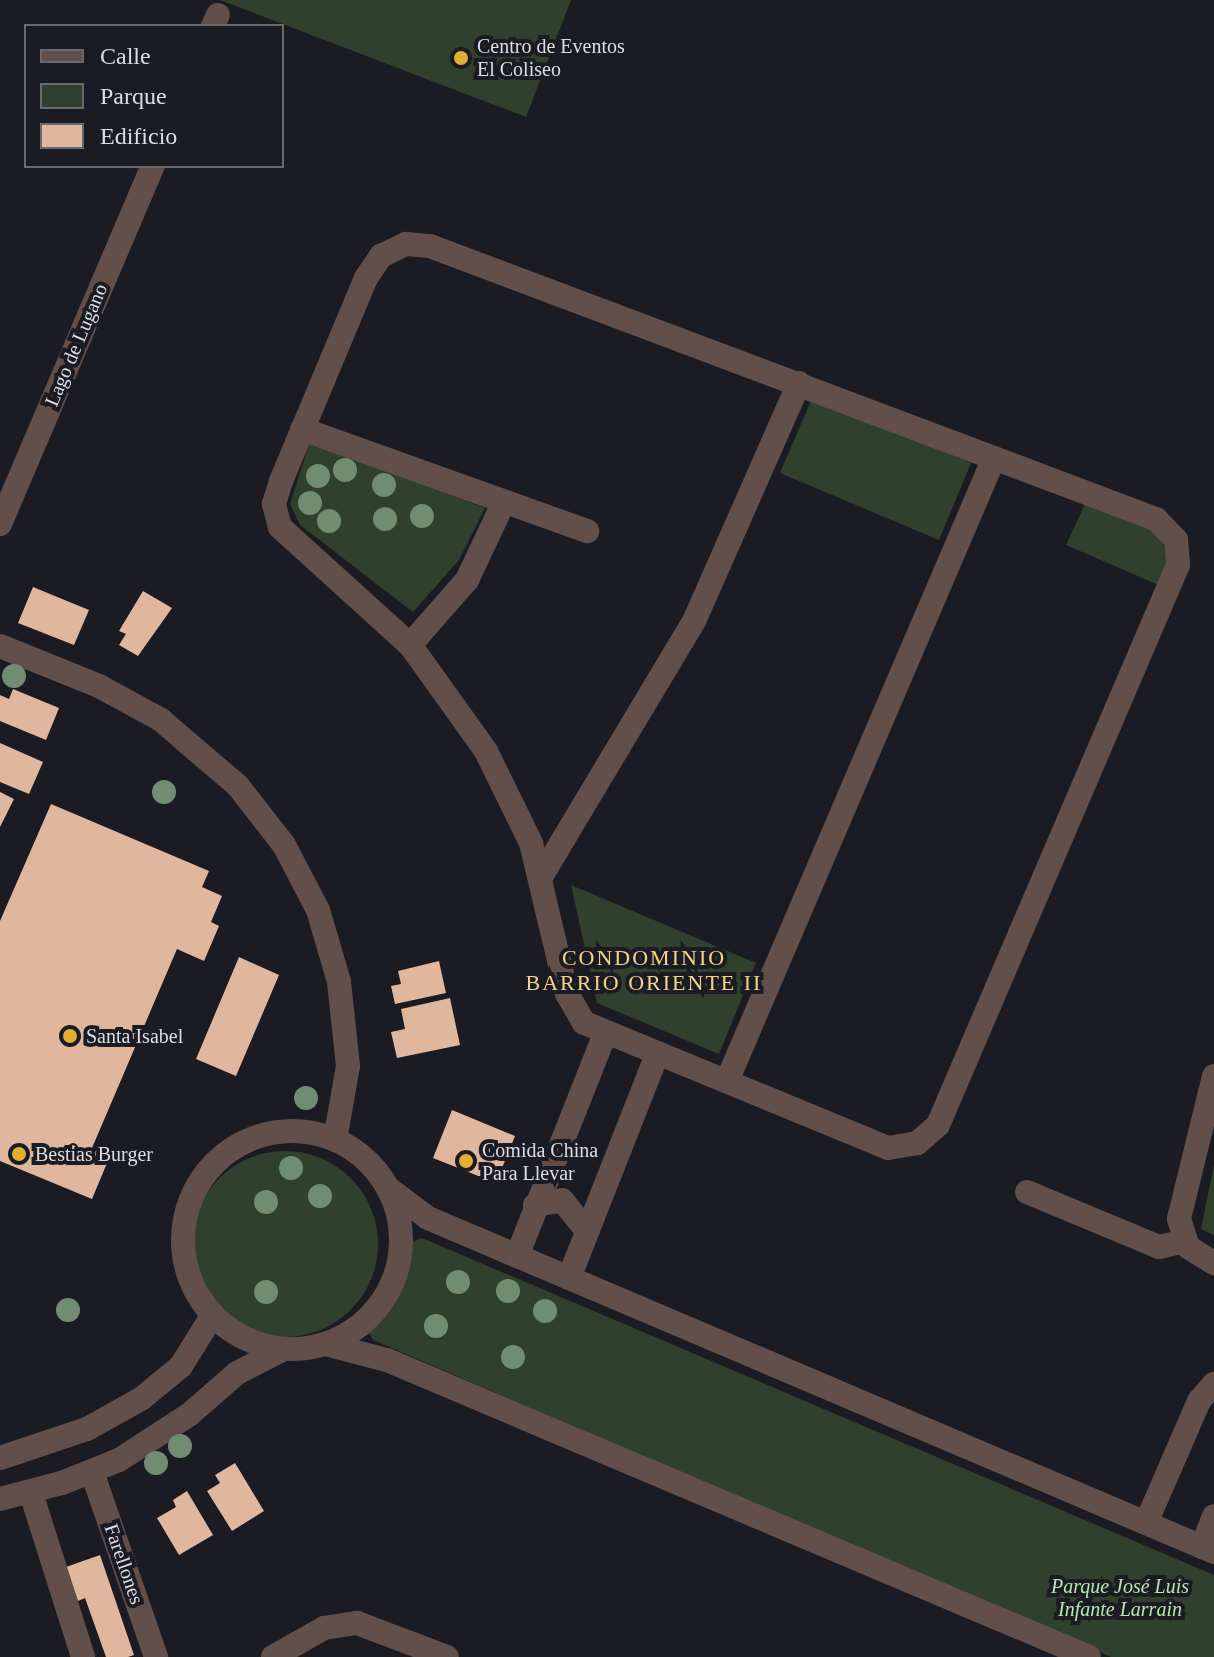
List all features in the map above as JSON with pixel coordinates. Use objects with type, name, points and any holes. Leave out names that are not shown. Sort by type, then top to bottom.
[{"type":"street","name":"Lago de Lugano","points":[[0,524],[152,168]]},
{"type":"street","points":[[406,244],[430,246],[799,383],[1164,525],[1180,555],[1166,594],[931,1133],[917,1143],[888,1148],[584,1023],[569,1002],[542,875],[486,751],[410,645],[280,527],[274,504],[302,429],[373,266],[406,244]]},
{"type":"street","points":[[542,875],[695,619],[799,383]]},
{"type":"street","points":[[302,429],[503,504],[587,531]]},
{"type":"street","points":[[727,1081],[994,458]]},
{"type":"street","points":[[410,645],[467,580],[503,504]]},
{"type":"street","points":[[0,646],[99,686],[161,720],[238,786],[284,845],[318,910],[339,982],[348,1066],[335,1140]]},
{"type":"street","points":[[517,1256],[605,1034]]},
{"type":"street","points":[[569,1278],[585,1228],[657,1055]]},
{"type":"street","points":[[1213,1080],[1181,1211],[1184,1241],[1214,1263]]},
{"type":"street","points":[[284,1349],[244,1339],[212,1316],[190,1282],[182,1243],[188,1204],[202,1178],[222,1156],[257,1137],[296,1131],[335,1140],[360,1155],[388,1188],[428,1218],[1208,1549],[1214,1516]]},
{"type":"street","points":[[325,1344],[365,1321],[392,1284],[401,1236],[388,1188]]},
{"type":"street","points":[[1027,1192],[1159,1247],[1184,1241]]},
{"type":"street","points":[[535,1205],[562,1200],[585,1228]]},
{"type":"street","points":[[0,1458],[74,1434],[141,1399],[181,1366],[212,1316]]},
{"type":"street","points":[[0,1499],[31,1493],[92,1472],[145,1446],[237,1373],[284,1349],[325,1344],[387,1360],[1089,1657]]},
{"type":"street","points":[[1146,1523],[1199,1401],[1214,1384]]},
{"type":"street","name":"Farellones","points":[[92,1472],[156,1657]]},
{"type":"street","points":[[31,1493],[83,1657]]},
{"type":"street","points":[[273,1657],[317,1631],[357,1623],[447,1657]]},
{"type":"green space","name":"Centro de Eventos El Coliseo","points":[[220,0],[571,0],[526,117]]},
{"type":"green space","points":[[813,396],[971,463],[939,540],[780,473]]},
{"type":"green space","points":[[310,442],[485,508],[459,560],[413,612],[300,525],[290,504]]},
{"type":"green space","points":[[1086,502],[1154,530],[1162,540],[1169,565],[1161,586],[1066,545]]},
{"type":"green space","points":[[571,885],[756,963],[719,1054],[597,1003]]},
{"type":"green space","points":[[285,1151],[303,1152],[321,1158],[351,1178],[371,1208],[377,1226],[377,1262],[371,1280],[351,1310],[321,1330],[303,1336],[285,1337],[267,1336],[249,1330],[219,1310],[199,1280],[193,1262],[192,1244],[193,1226],[199,1208],[219,1178],[249,1158],[267,1152]]},
{"type":"green space","points":[[1214,1165],[1214,1235],[1201,1229]]},
{"type":"green space","name":"Parque José Luis Infante Larrain","points":[[422,1238],[1214,1575],[1214,1657],[1111,1657],[373,1340],[368,1331],[387,1308],[408,1244]]},
{"type":"building","points":[[33,587],[89,610],[74,645],[18,623]]},
{"type":"building","points":[[143,591],[172,608],[138,656],[119,645],[126,634],[119,631]]},
{"type":"building","points":[[13,689],[59,708],[46,740],[0,721],[0,695],[9,699]]},
{"type":"building","points":[[0,743],[43,762],[29,794],[0,782]]},
{"type":"building","points":[[0,792],[14,799],[0,827]]},
{"type":"building","name":"Santa Isabel","points":[[51,804],[209,871],[202,887],[222,896],[211,922],[219,926],[204,961],[177,949],[92,1148],[110,1156],[92,1199],[0,1161],[0,921]]},
{"type":"building","points":[[239,957],[279,975],[236,1076],[196,1059]]},
{"type":"building","points":[[439,961],[446,993],[395,1004],[391,986],[401,984],[398,971]]},
{"type":"building","points":[[450,998],[460,1045],[397,1058],[391,1032],[405,1029],[401,1009]]},
{"type":"building","points":[[452,1110],[515,1136],[496,1183],[433,1158]]},
{"type":"building","points":[[235,1463],[264,1511],[232,1531],[207,1491],[220,1483],[215,1475]]},
{"type":"building","points":[[187,1491],[213,1535],[179,1555],[157,1518],[176,1507],[173,1500]]},
{"type":"building","points":[[100,1555],[134,1655],[128,1657],[106,1657],[85,1598],[78,1601],[66,1567]]},
{"type":"place","name":"Centro de Eventos El Coliseo","points":[[461,58]]},
{"type":"place","name":"Santa Isabel","points":[[70,1036]]},
{"type":"place","name":"Bestias Burger","points":[[19,1154]]},
{"type":"place","name":"Comida China Para Llevar","points":[[466,1161]]},
{"type":"district","name":"CONDOMINIO BARRIO ORIENTE II","points":[[644,970]]}]
